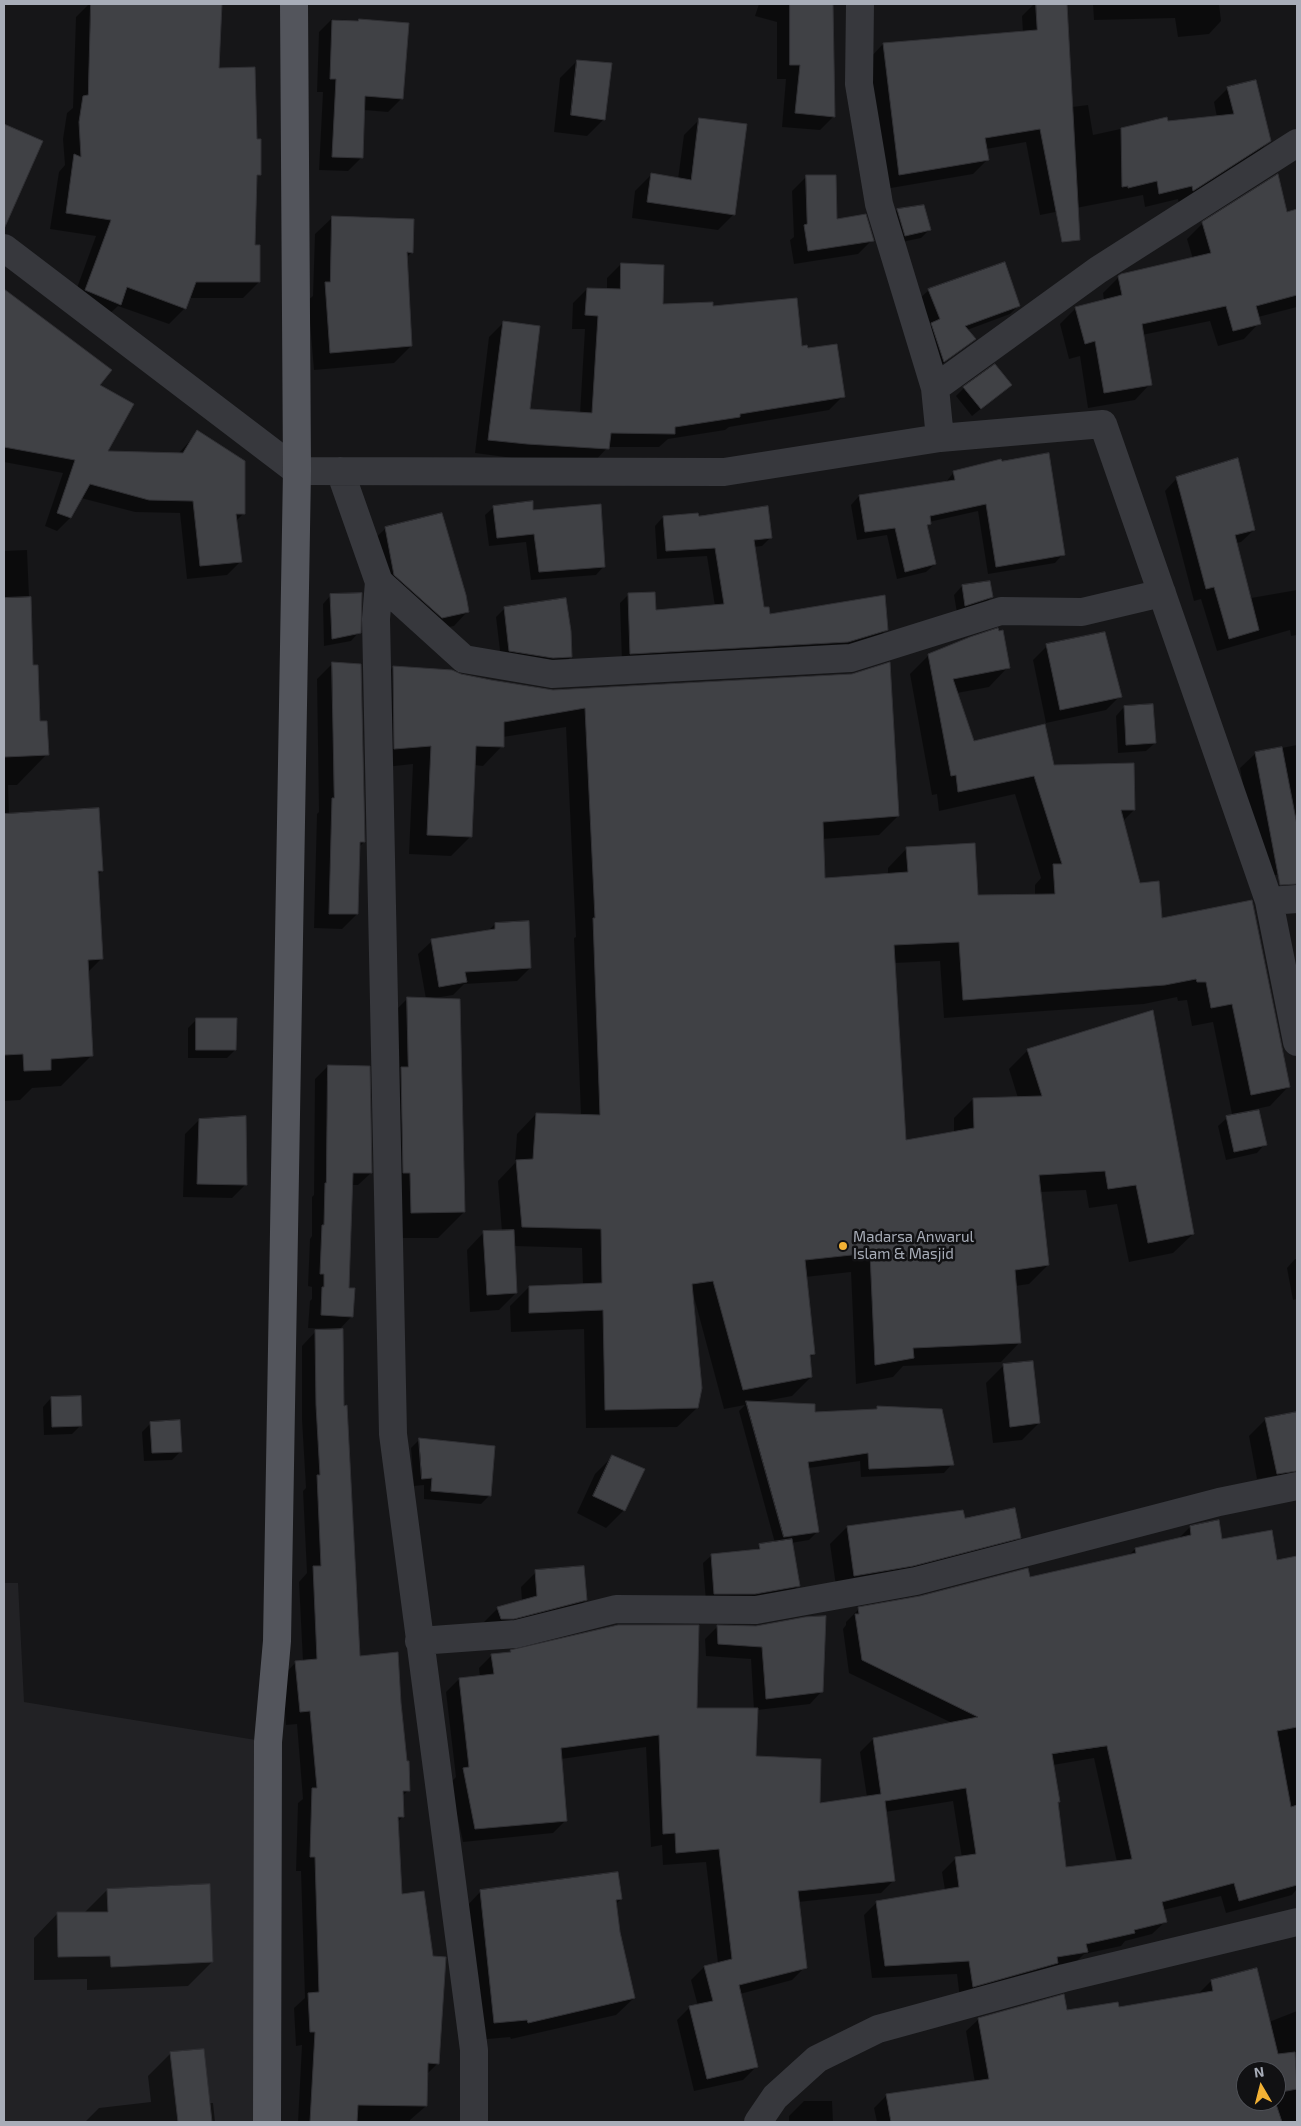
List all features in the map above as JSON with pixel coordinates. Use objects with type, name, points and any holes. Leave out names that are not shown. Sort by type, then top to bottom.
[{"type":"main road","points":[[267,2122],[268,1742],[277,1631],[297,471],[294,4]]},
{"type":"street","points":[[860,4],[859,84],[880,204],[935,388],[940,438]]},
{"type":"street","points":[[935,388],[1098,270],[1297,143]]},
{"type":"street","points":[[4,248],[297,471],[724,472],[940,438],[1103,424],[1269,901],[1297,1042]]},
{"type":"street","points":[[340,471],[378,582],[376,629],[390,1382],[393,1434],[474,2050],[474,2122]]},
{"type":"street","points":[[378,582],[464,659],[552,674],[851,658],[1001,611],[1082,612],[1162,594]]},
{"type":"street","points":[[1269,901],[1297,899]]},
{"type":"street","points":[[419,1642],[516,1634],[616,1609],[756,1610],[916,1581],[1218,1502],[1297,1486]]},
{"type":"street","points":[[758,2122],[775,2097],[817,2059],[878,2029],[1064,1978],[1297,1922]]},
{"type":"shaded area","points":[[4,1583],[18,1583],[24,1702],[268,1742],[267,2122],[4,2122]]},
{"type":"building","points":[[91,4],[222,4],[219,68],[255,67],[257,139],[261,139],[261,175],[257,175],[255,245],[260,245],[260,282],[196,282],[186,309],[127,287],[121,305],[85,290],[111,220],[66,213],[74,154],[81,157],[79,122],[83,96],[88,95]]},
{"type":"building","points":[[790,4],[833,4],[835,117],[795,113],[800,65],[790,65]]},
{"type":"building","points":[[1036,4],[1067,4],[1080,240],[1062,242],[1040,129],[985,138],[989,160],[899,175],[883,43],[1037,30]]},
{"type":"building","points":[[359,19],[409,23],[403,99],[365,96],[363,158],[332,157],[336,79],[330,79],[332,20],[358,21]]},
{"type":"building","points":[[577,60],[612,63],[605,120],[571,115]]},
{"type":"building","points":[[1256,80],[1271,141],[1193,191],[1192,186],[1159,194],[1157,181],[1128,188],[1128,186],[1122,187],[1121,128],[1167,117],[1168,121],[1234,114],[1227,87]]},
{"type":"building","points":[[699,118],[747,124],[735,215],[647,202],[651,173],[691,180]]},
{"type":"building","points":[[4,124],[43,141],[4,229]]},
{"type":"building","points":[[1278,174],[1287,212],[1297,209],[1297,295],[1256,306],[1261,324],[1233,331],[1226,306],[1142,324],[1152,385],[1104,393],[1095,341],[1085,344],[1075,307],[1122,295],[1118,276],[1121,274],[1211,253],[1202,222]]},
{"type":"building","points":[[806,175],[836,175],[837,219],[866,214],[874,241],[808,251],[804,225],[807,224]]},
{"type":"building","points":[[924,205],[931,230],[905,236],[897,209]]},
{"type":"building","points":[[332,216],[414,219],[413,253],[407,252],[412,346],[330,353],[325,282],[330,282]]},
{"type":"building","points":[[1005,262],[1020,306],[965,326],[976,339],[944,362],[931,323],[940,319],[928,289]]},
{"type":"building","points":[[621,263],[664,265],[663,304],[713,302],[713,306],[797,298],[802,346],[807,345],[808,348],[837,344],[845,397],[740,414],[740,417],[675,427],[675,434],[611,433],[609,449],[488,440],[503,321],[540,326],[530,409],[592,413],[598,316],[585,315],[587,288],[620,289]]},
{"type":"building","points":[[4,289],[112,370],[100,385],[134,404],[108,451],[183,453],[197,430],[245,461],[245,514],[236,514],[242,562],[200,566],[193,501],[149,500],[90,484],[71,518],[57,513],[75,460],[4,447]]},
{"type":"building","points":[[995,364],[1012,385],[981,409],[963,387]]},
{"type":"building","points":[[1049,453],[1065,555],[996,567],[986,504],[930,516],[931,524],[927,525],[936,564],[905,572],[895,528],[865,532],[859,495],[955,480],[953,471],[1001,459],[1002,461]]},
{"type":"building","points":[[1238,458],[1255,530],[1235,535],[1259,630],[1229,639],[1214,587],[1206,589],[1176,477]]},
{"type":"building","points":[[533,501],[533,510],[601,504],[605,567],[539,572],[534,534],[497,538],[493,506]]},
{"type":"building","points":[[768,506],[772,538],[754,540],[764,607],[769,607],[770,614],[885,595],[888,630],[848,642],[630,654],[628,593],[655,592],[656,610],[724,604],[715,548],[666,551],[663,516],[698,513],[699,516]]},
{"type":"building","points":[[442,513],[466,595],[469,612],[442,618],[394,575],[385,527]]},
{"type":"building","points":[[990,581],[993,597],[965,606],[962,585]]},
{"type":"building","points":[[362,593],[361,633],[332,639],[330,594]]},
{"type":"building","points":[[31,597],[33,665],[38,665],[40,721],[47,721],[49,755],[4,757],[4,598]]},
{"type":"building","points":[[566,598],[571,631],[572,657],[553,658],[509,651],[504,607]]},
{"type":"building","points":[[998,628],[999,631],[1003,630],[1010,668],[953,679],[974,741],[1045,724],[1054,765],[1134,763],[1135,810],[1121,810],[1140,883],[1159,881],[1162,918],[1252,900],[1290,1087],[1251,1095],[1232,1004],[1211,1008],[1206,982],[1197,982],[1196,979],[1165,985],[963,1000],[959,942],[894,945],[906,1140],[974,1128],[973,1098],[1042,1096],[1027,1049],[1153,1010],[1194,1234],[1148,1243],[1136,1185],[1108,1189],[1105,1171],[1039,1175],[1049,1265],[1015,1270],[1021,1343],[913,1348],[914,1358],[875,1365],[870,1253],[805,1260],[815,1354],[810,1355],[812,1377],[743,1390],[713,1281],[692,1284],[702,1388],[698,1408],[605,1410],[603,1310],[529,1313],[529,1286],[602,1283],[601,1229],[522,1227],[516,1160],[533,1159],[536,1113],[600,1115],[593,918],[595,918],[585,708],[504,722],[504,747],[476,746],[472,837],[427,835],[431,746],[394,749],[393,666],[452,670],[461,674],[491,680],[553,690],[852,674],[890,662],[899,816],[823,822],[825,878],[908,872],[906,847],[975,843],[978,895],[1055,894],[1053,864],[1062,864],[1034,776],[958,792],[956,775],[951,776],[928,654]]},
{"type":"building","points":[[1105,632],[1122,697],[1060,710],[1046,644]]},
{"type":"building","points":[[332,662],[361,664],[365,842],[360,842],[358,914],[329,914],[332,798],[334,798]]},
{"type":"building","points":[[1153,704],[1156,743],[1126,745],[1124,706]]},
{"type":"building","points":[[1282,747],[1297,825],[1297,884],[1280,885],[1255,752]]},
{"type":"building","points":[[99,808],[103,871],[98,871],[103,959],[88,960],[93,1056],[51,1059],[51,1070],[24,1071],[23,1054],[4,1055],[4,814]]},
{"type":"building","points":[[529,921],[531,968],[465,972],[467,982],[439,987],[431,939],[495,929],[495,923]]},
{"type":"building","points":[[407,997],[460,999],[465,1212],[411,1213],[410,1173],[403,1173],[401,1067],[408,1067]]},
{"type":"building","points":[[196,1018],[237,1018],[236,1050],[196,1050]]},
{"type":"building","points":[[328,1065],[370,1066],[372,1173],[353,1173],[349,1288],[355,1288],[353,1317],[321,1315],[322,1287],[324,1287],[324,1274],[320,1274],[326,1183]]},
{"type":"building","points":[[1259,1110],[1267,1145],[1234,1152],[1226,1116]]},
{"type":"building","points":[[246,1116],[247,1185],[197,1184],[199,1119]]},
{"type":"building","points":[[514,1230],[517,1293],[487,1295],[483,1231]]},
{"type":"building","points":[[343,1329],[344,1406],[347,1405],[360,1656],[398,1652],[401,1703],[407,1761],[409,1761],[410,1791],[403,1791],[404,1817],[398,1817],[402,1894],[424,1891],[433,1956],[446,1957],[439,2064],[428,2063],[427,2106],[358,2105],[357,2122],[310,2122],[315,2032],[310,2032],[308,1993],[319,1992],[315,1857],[310,1857],[312,1788],[317,1788],[310,1711],[300,1712],[295,1661],[317,1659],[313,1566],[321,1566],[317,1475],[320,1475],[316,1405],[315,1330]]},
{"type":"building","points":[[1033,1361],[1040,1423],[1010,1427],[1003,1364]]},
{"type":"building","points":[[81,1396],[82,1426],[52,1427],[51,1397]]},
{"type":"building","points":[[746,1401],[815,1404],[815,1412],[877,1409],[877,1406],[942,1409],[954,1465],[869,1469],[868,1453],[808,1462],[819,1532],[784,1537]]},
{"type":"building","points":[[1297,1412],[1297,1471],[1277,1474],[1265,1418]]},
{"type":"building","points":[[180,1420],[182,1452],[152,1453],[150,1422]]},
{"type":"building","points":[[419,1438],[495,1446],[491,1496],[431,1491],[432,1478],[422,1479]]},
{"type":"building","points":[[612,1455],[645,1469],[625,1511],[593,1496]]},
{"type":"building","points":[[1015,1508],[1021,1538],[913,1566],[854,1576],[847,1526],[963,1510],[965,1518]]},
{"type":"building","points":[[1219,1520],[1222,1539],[1272,1530],[1277,1560],[1297,1556],[1297,1727],[1277,1731],[1291,1807],[1297,1805],[1297,1885],[1239,1901],[1234,1883],[1162,1902],[1167,1922],[1134,1930],[1135,1933],[1086,1944],[1088,1952],[1057,1957],[1058,1963],[973,1987],[969,1961],[885,1966],[876,1901],[959,1887],[955,1857],[976,1854],[966,1788],[885,1801],[895,1881],[798,1891],[807,1968],[739,1985],[758,2067],[707,2079],[689,2006],[713,2001],[704,1966],[732,1959],[719,1849],[676,1853],[675,1833],[663,1834],[659,1735],[561,1748],[567,1821],[475,1829],[463,1768],[469,1767],[459,1678],[494,1674],[491,1654],[511,1652],[510,1650],[618,1625],[699,1625],[697,1708],[758,1708],[756,1756],[821,1759],[820,1803],[881,1794],[873,1738],[978,1717],[862,1660],[855,1614],[859,1614],[858,1607],[920,1596],[1028,1568],[1030,1577],[1136,1553],[1135,1548],[1191,1535],[1190,1526]],"holes":[[[1107,1746],[1132,1859],[1066,1867],[1058,1802],[1060,1802],[1052,1754]]]},
{"type":"building","points":[[792,1539],[800,1586],[755,1594],[714,1594],[711,1554],[760,1549],[759,1544]]},
{"type":"building","points":[[584,1566],[587,1600],[514,1619],[501,1619],[497,1607],[537,1596],[535,1570]]},
{"type":"building","points":[[826,1616],[823,1692],[766,1699],[762,1647],[718,1644],[717,1625],[756,1626],[805,1617]]},
{"type":"building","points":[[618,1872],[622,1899],[616,1900],[620,1932],[635,1998],[528,2023],[527,2020],[494,2023],[480,1890]]},
{"type":"building","points":[[210,1884],[213,1962],[111,1967],[110,1956],[58,1957],[57,1912],[108,1912],[107,1889]]},
{"type":"building","points":[[1257,1968],[1278,2054],[1295,2052],[1297,2089],[1286,2091],[1286,2061],[1236,2061],[1236,2111],[1278,2111],[1282,2122],[891,2122],[886,2094],[989,2079],[978,2018],[1064,1994],[1067,2010],[1118,2002],[1119,2007],[1213,1991],[1211,1980]]},
{"type":"building","points":[[204,2049],[212,2122],[178,2122],[170,2052]]},
{"type":"place","name":"Madarsa Anwarul Islam & Masjid","points":[[843,1246]]}]
